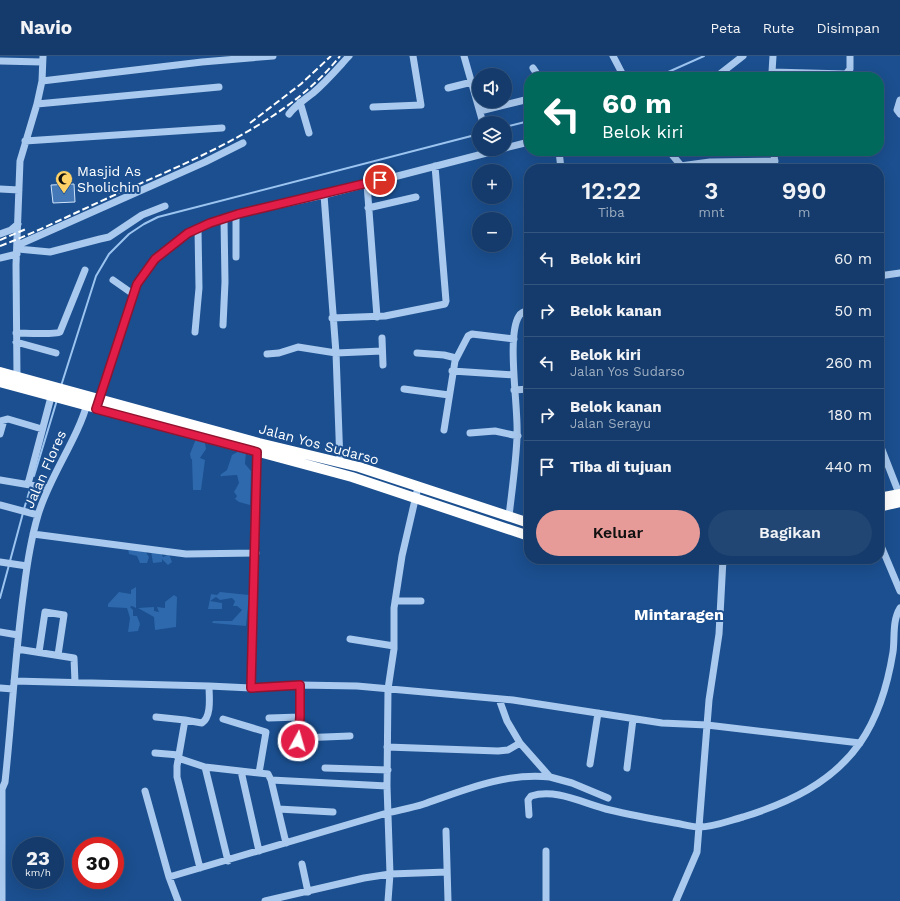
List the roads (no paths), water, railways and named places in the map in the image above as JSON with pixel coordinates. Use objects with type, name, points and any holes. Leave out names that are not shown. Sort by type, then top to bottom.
[{"type":"highway","points":[[0,372],[16,382],[52,397],[66,395]]},
{"type":"highway","points":[[0,382],[48,385],[66,395],[95,404]]},
{"type":"highway","name":"Jalan Yos Sudarso","points":[[95,404],[257,452],[352,477],[524,534]]},
{"type":"highway","name":"Jalan Yos Sudarso","points":[[95,404],[359,468],[524,521]]},
{"type":"highway","points":[[884,498],[900,497]]},
{"type":"highway","points":[[884,505],[900,497]]},
{"type":"street","points":[[42,81],[202,62],[273,56]]},
{"type":"street","points":[[288,114],[328,79],[349,56]]},
{"type":"street","points":[[373,107],[421,105],[413,56]]},
{"type":"street","points":[[448,88],[472,82],[464,56]]},
{"type":"street","points":[[613,56],[620,72]]},
{"type":"street","points":[[771,72],[773,56]]},
{"type":"street","points":[[848,72],[850,69],[850,56]]},
{"type":"street","points":[[722,72],[738,58]]},
{"type":"street","points":[[0,62],[43,59],[42,81],[37,104],[20,161],[16,382]]},
{"type":"street","points":[[533,68],[536,72]]},
{"type":"street","points":[[37,104],[219,87]]},
{"type":"street","points":[[480,111],[524,100]]},
{"type":"street","points":[[900,100],[897,110],[900,114]]},
{"type":"street","points":[[300,102],[309,133]]},
{"type":"street","points":[[479,108],[481,116]]},
{"type":"street","points":[[25,141],[222,128]]},
{"type":"street","points":[[0,258],[243,143]]},
{"type":"street","points":[[512,146],[524,143]]},
{"type":"street","name":"Jalan Flores","points":[[2,901],[1,789],[6,775],[18,635],[27,566],[33,534],[48,488],[95,404],[137,284],[155,259],[188,233],[224,219],[367,184],[472,155]]},
{"type":"street","points":[[673,156],[680,164]]},
{"type":"street","points":[[699,164],[710,162],[753,164]]},
{"type":"street","points":[[332,318],[377,317],[445,304],[446,301],[435,166]]},
{"type":"street","points":[[367,184],[377,317]]},
{"type":"street","points":[[0,189],[19,190]]},
{"type":"street","points":[[324,195],[332,318],[336,353],[340,464]]},
{"type":"street","points":[[368,208],[416,197]]},
{"type":"street","points":[[18,249],[50,252],[100,240],[110,237],[142,215],[165,206]]},
{"type":"street","points":[[236,215],[236,257]]},
{"type":"street","points":[[223,325],[225,282],[224,219]]},
{"type":"street","points":[[0,234],[11,230],[18,224]]},
{"type":"street","points":[[195,332],[199,288],[198,229]]},
{"type":"street","points":[[16,333],[44,332],[56,334],[60,332],[85,270]]},
{"type":"street","points":[[884,275],[900,273]]},
{"type":"street","points":[[113,280],[133,294]]},
{"type":"street","points":[[508,516],[518,436],[514,390],[514,339],[518,318],[524,311]]},
{"type":"street","points":[[444,430],[452,371],[456,358],[470,335],[514,339]]},
{"type":"street","points":[[382,338],[383,365]]},
{"type":"street","points":[[16,342],[56,353]]},
{"type":"street","points":[[267,354],[279,353],[298,347],[336,353],[382,351]]},
{"type":"street","points":[[417,352],[456,358]]},
{"type":"street","points":[[452,371],[514,375]]},
{"type":"street","points":[[404,389],[449,395]]},
{"type":"street","points":[[514,390],[524,389]]},
{"type":"street","points":[[32,485],[42,429],[52,397]]},
{"type":"street","points":[[0,434],[2,421],[8,419],[42,429]]},
{"type":"street","points":[[470,433],[495,431],[518,436]]},
{"type":"street","points":[[251,688],[256,554],[257,452]]},
{"type":"street","points":[[884,455],[900,497]]},
{"type":"street","points":[[0,480],[48,488]]},
{"type":"street","points":[[388,901],[390,874],[387,813],[388,689],[394,646],[395,601],[402,556],[418,487]]},
{"type":"street","points":[[0,506],[38,515]]},
{"type":"street","points":[[33,534],[186,554],[256,554]]},
{"type":"street","points":[[884,553],[900,591]]},
{"type":"street","points":[[7,563],[27,566]]},
{"type":"street","points":[[676,901],[680,888],[695,857],[710,693],[719,634],[723,564]]},
{"type":"street","points":[[395,601],[421,601]]},
{"type":"street","points":[[529,815],[529,797],[550,794],[645,818],[698,827],[730,821],[778,806],[795,798],[832,773],[860,743],[873,719],[883,694],[892,659],[895,624],[900,608]]},
{"type":"street","points":[[39,652],[43,613],[51,613],[64,616],[58,655]]},
{"type":"street","points":[[0,632],[18,635]]},
{"type":"street","points":[[350,639],[394,646]]},
{"type":"street","points":[[17,649],[74,658],[75,682]]},
{"type":"street","points":[[14,681],[251,688],[300,685],[357,686],[499,699],[634,719],[707,725],[860,743]]},
{"type":"street","points":[[284,745],[296,746],[299,738],[300,685]]},
{"type":"street","points":[[156,717],[202,723],[206,720],[208,712],[209,686]]},
{"type":"street","points":[[0,688],[13,689]]},
{"type":"street","points":[[499,699],[507,721],[520,743],[550,777]]},
{"type":"street","points":[[590,764],[598,713]]},
{"type":"street","points":[[269,718],[300,717]]},
{"type":"street","points":[[223,719],[266,732],[259,773]]},
{"type":"street","points":[[627,768],[634,719]]},
{"type":"street","points":[[185,720],[177,777],[200,868]]},
{"type":"street","points":[[299,738],[350,736]]},
{"type":"street","points":[[387,747],[498,751],[508,750],[520,743]]},
{"type":"street","points":[[155,754],[179,756],[205,767],[268,774],[271,780],[286,843]]},
{"type":"street","points":[[205,767],[228,861]]},
{"type":"street","points":[[325,768],[388,770]]},
{"type":"street","points":[[241,771],[259,852]]},
{"type":"street","points":[[169,877],[259,852],[499,780],[531,776],[550,777],[572,783],[608,798]]},
{"type":"street","points":[[271,780],[387,786]]},
{"type":"street","points":[[145,791],[169,877],[178,901]]},
{"type":"street","points":[[278,809],[333,812]]},
{"type":"street","points":[[446,831],[448,901]]},
{"type":"street","points":[[546,851],[546,901]]},
{"type":"street","points":[[302,864],[308,892]]},
{"type":"street","points":[[265,901],[364,878],[390,874],[447,872]]},
{"type":"waterway","points":[[668,72],[704,56]]},
{"type":"waterway","points":[[512,125],[524,122]]},
{"type":"waterway","points":[[61,386],[96,276],[109,254],[129,234],[144,224],[158,217],[472,136]]},
{"type":"waterway","points":[[34,476],[57,400]]},
{"type":"waterway","points":[[24,509],[31,486]]},
{"type":"waterway","points":[[10,561],[23,513]]},
{"type":"waterway","points":[[0,598],[9,565]]},
{"type":"railway","points":[[250,123],[301,84],[331,56]]},
{"type":"railway","points":[[0,246],[177,167],[237,137],[266,120],[293,101],[318,80],[340,56]]},
{"type":"railway","points":[[0,240],[26,229]]},
{"type":"place","name":"Masjid As Sholichin","points":[[64,194]]},
{"type":"district","name":"Mintaragen","points":[[679,614]]}]
